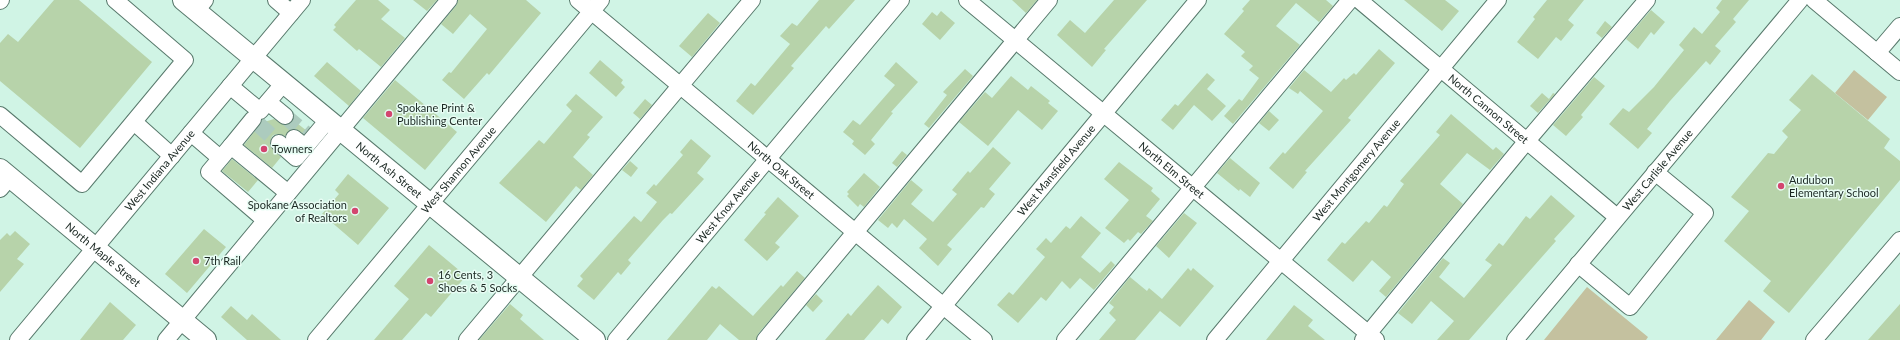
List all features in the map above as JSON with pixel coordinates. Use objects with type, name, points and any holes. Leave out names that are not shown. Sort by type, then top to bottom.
[{"type":"main road","name":"North Ash Street","points":[[195,4],[253,59],[595,340]]},
{"type":"main road","name":"North Maple Street","points":[[3,178],[95,247],[206,340]]},
{"type":"street","points":[[0,115],[82,184],[185,60],[115,0]]},
{"type":"street","points":[[276,0],[291,13]]},
{"type":"street","name":"West Indiana Avenue","points":[[18,340],[302,0]]},
{"type":"street","points":[[166,340],[288,192],[333,125],[449,0]]},
{"type":"street","name":"North Oak Street","points":[[578,0],[596,6],[680,86],[984,340]]},
{"type":"street","points":[[467,340],[752,0]]},
{"type":"street","name":"West Knox Avenue","points":[[616,340],[901,0]]},
{"type":"street","name":"North Elm Street","points":[[967,0],[1193,187],[1369,338]]},
{"type":"street","points":[[765,340],[856,233],[1049,0]]},
{"type":"street","name":"West Mansfield Avenue","points":[[915,340],[1198,0]]},
{"type":"street","points":[[1065,340],[1350,0]]},
{"type":"street","name":"North Cannon Street","points":[[1359,0],[1617,217]]},
{"type":"street","name":"West Montgomery Avenue","points":[[1215,340],[1498,0]]},
{"type":"street","points":[[1369,338],[1526,142],[1647,0]]},
{"type":"street","name":"West Carlisle Avenue","points":[[1515,340],[1800,0]]},
{"type":"street","points":[[1814,0],[1900,72]]},
{"type":"street","name":"West Shannon Avenue","points":[[316,340],[596,6]]},
{"type":"street","points":[[1877,53],[1900,26]]},
{"type":"street","points":[[265,220],[209,172],[231,146],[265,114],[283,84]]},
{"type":"street","points":[[230,86],[265,114]]},
{"type":"street","points":[[134,122],[172,156]]},
{"type":"street","points":[[279,142],[296,158],[304,140],[333,125]]},
{"type":"street","points":[[191,133],[220,158]]},
{"type":"street","points":[[231,146],[288,192]]},
{"type":"street","points":[[1578,264],[1630,307],[1705,213],[1655,172]]},
{"type":"street","points":[[1814,340],[1900,240]]},
{"type":"shaded area","points":[[1854,70],[1887,97],[1868,120],[1835,93]]},
{"type":"shaded area","points":[[1587,287],[1648,337],[1646,340],[1544,340]]},
{"type":"shaded area","points":[[1749,300],[1775,322],[1761,340],[1716,340]]},
{"type":"building","points":[[54,0],[79,0],[152,62],[80,148],[0,81],[0,43],[8,34],[18,42]]},
{"type":"building","points":[[356,0],[378,0],[390,10],[381,19],[405,38],[381,67],[359,49],[357,51],[333,30],[336,27],[334,25]]},
{"type":"building","points":[[413,0],[437,0],[427,11]]},
{"type":"building","points":[[458,0],[526,0],[541,13],[489,75],[487,73],[464,99],[442,80],[449,72],[451,73],[487,29],[470,14],[453,34],[441,24],[456,6]]},
{"type":"building","points":[[819,0],[855,0],[829,29],[826,26],[791,66],[794,68],[753,115],[736,101],[751,83],[755,86],[790,44],[780,36],[792,23],[797,26]]},
{"type":"building","points":[[1012,0],[1037,0],[1026,13]]},
{"type":"building","points":[[1114,0],[1147,0],[1104,49],[1106,50],[1092,67],[1057,35],[1070,20],[1085,33]]},
{"type":"building","points":[[1250,0],[1326,0],[1333,6],[1319,22],[1296,3],[1276,26],[1300,45],[1233,124],[1224,116],[1239,99],[1242,101],[1259,78],[1249,70],[1253,66],[1241,56],[1245,52],[1224,34],[1244,11],[1242,9]]},
{"type":"building","points":[[1404,0],[1445,0],[1459,11],[1442,31]]},
{"type":"building","points":[[1547,0],[1584,0],[1568,20],[1574,25],[1561,41],[1556,37],[1538,59],[1517,42],[1535,19],[1533,17]]},
{"type":"building","points":[[1722,0],[1749,0],[1733,19],[1736,22],[1715,46],[1721,51],[1710,65],[1706,61],[1670,101],[1647,129],[1652,133],[1638,149],[1609,124],[1623,108],[1629,112],[1654,87],[1684,50],[1679,45],[1694,27],[1702,34],[1720,12],[1716,8]]},
{"type":"building","points":[[1651,10],[1665,22],[1654,35],[1651,32],[1638,49],[1626,39]]},
{"type":"building","points":[[941,11],[955,23],[940,40],[922,24],[932,12],[937,16]]},
{"type":"building","points":[[708,13],[720,23],[692,57],[679,46]]},
{"type":"building","points":[[1605,21],[1612,27],[1602,38],[1596,33]]},
{"type":"building","points":[[1379,49],[1395,63],[1348,118],[1351,120],[1305,171],[1307,172],[1293,189],[1269,168],[1283,152],[1285,154],[1323,111],[1300,91],[1298,94],[1289,88],[1304,70],[1331,92],[1344,78],[1346,80],[1354,73],[1356,75]]},
{"type":"building","points":[[600,60],[623,80],[621,83],[625,87],[616,97],[589,73]]},
{"type":"building","points":[[327,62],[361,91],[349,106],[314,76]]},
{"type":"building","points":[[896,62],[918,82],[891,112],[893,113],[871,140],[875,144],[865,155],[852,144],[854,141],[843,132],[853,120],[860,125],[895,85],[884,76]]},
{"type":"building","points":[[965,69],[973,76],[929,128],[924,124],[947,95],[943,92]]},
{"type":"building","points":[[1207,73],[1215,80],[1207,89],[1226,106],[1212,121],[1194,105],[1173,130],[1161,120],[1175,104],[1178,106]]},
{"type":"building","points":[[1812,74],[1890,139],[1884,148],[1900,161],[1900,180],[1789,313],[1763,291],[1771,281],[1724,241],[1749,211],[1731,197],[1768,153],[1774,154],[1788,137],[1782,131],[1801,110],[1789,100]]},
{"type":"building","points":[[1011,76],[1028,90],[1031,86],[1050,101],[1048,103],[1058,111],[1042,130],[1018,110],[988,146],[959,122],[985,92],[992,98]]},
{"type":"building","points":[[1594,77],[1605,86],[1581,115],[1583,117],[1566,136],[1553,125]]},
{"type":"building","points":[[395,80],[457,132],[425,170],[363,118]]},
{"type":"building","points":[[1542,93],[1549,99],[1553,93],[1555,94],[1538,113],[1530,106]]},
{"type":"building","points":[[576,94],[603,117],[587,135],[590,137],[573,157],[593,175],[581,190],[576,186],[546,222],[499,183],[539,140],[544,144],[572,111],[566,105]]},
{"type":"building","points":[[645,99],[652,105],[640,119],[633,113]]},
{"type":"building","points":[[1269,111],[1279,120],[1269,131],[1259,123]]},
{"type":"building","points":[[1451,114],[1493,150],[1496,147],[1504,154],[1490,170],[1467,153],[1440,184],[1463,204],[1386,297],[1379,291],[1391,277],[1372,260],[1353,282],[1327,260],[1342,242],[1345,244],[1366,221],[1369,223],[1384,205],[1387,207],[1404,184],[1400,181],[1440,135],[1436,132]]},
{"type":"building","points":[[274,119],[284,125],[289,125],[293,120],[307,131],[304,134],[296,129],[291,129],[285,136],[276,134],[272,136],[270,146],[281,157],[272,168],[244,145],[261,123]]},
{"type":"building","points":[[691,139],[711,156],[697,173],[704,179],[672,214],[670,213],[663,220],[628,260],[631,263],[621,275],[618,272],[594,300],[577,286],[583,279],[580,276],[634,216],[641,222],[657,202],[646,193],[654,184],[656,186],[683,155],[680,152]]},
{"type":"building","points":[[993,147],[1011,163],[989,189],[995,194],[984,208],[981,207],[947,245],[952,249],[938,266],[919,248],[927,239],[904,219],[897,228],[892,223],[888,228],[878,220],[911,180],[923,190],[911,204],[933,222],[957,194],[952,190],[968,171],[970,173]]},
{"type":"building","points":[[902,151],[907,155],[897,167],[892,163]]},
{"type":"building","points":[[1230,158],[1260,183],[1250,197],[1240,189],[1239,191],[1217,173]]},
{"type":"building","points":[[232,159],[258,180],[248,192],[222,171]]},
{"type":"building","points":[[630,161],[638,168],[631,177],[622,170]]},
{"type":"building","points":[[1119,162],[1153,188],[1151,191],[1160,199],[1146,216],[1153,221],[1141,234],[1138,232],[1130,241],[1128,239],[1124,243],[1105,228],[1129,200],[1104,179]]},
{"type":"building","points":[[864,173],[880,187],[864,207],[860,204],[858,207],[847,196],[849,194],[847,192]]},
{"type":"building","name":"Spokane Association of Realtors","points":[[348,174],[389,208],[358,245],[322,214],[339,194],[335,190]]},
{"type":"building","points":[[1551,195],[1575,216],[1554,239],[1556,241],[1469,340],[1437,340],[1454,321],[1431,301],[1412,324],[1398,313],[1443,258],[1450,263],[1439,277],[1464,298],[1492,265],[1485,260],[1499,243],[1503,246],[1526,216],[1530,219]]},
{"type":"building","points":[[778,197],[799,216],[775,243],[780,247],[767,261],[744,240]]},
{"type":"building","points":[[1184,213],[1197,223],[1169,258],[1156,246]]},
{"type":"building","points":[[1081,216],[1101,233],[1081,257],[1100,273],[1111,261],[1115,265],[1094,290],[1080,278],[1070,289],[1062,281],[1046,301],[1041,297],[1018,323],[997,305],[1009,292],[1013,295],[1045,257],[1036,249],[1046,238],[1051,243],[1066,226],[1070,229]]},
{"type":"building","name":"7th Rail","points":[[204,229],[226,247],[187,293],[165,274]]},
{"type":"building","points":[[15,231],[30,244],[17,259],[24,264],[0,292],[0,240],[7,233],[10,236]]},
{"type":"building","name":"16 Cents, 3 Shoes & 5 Socks","points":[[429,245],[466,276],[431,317],[426,313],[402,340],[374,340],[409,299],[394,286]]},
{"type":"building","points":[[1188,268],[1191,271],[1193,268],[1214,286],[1180,327],[1160,311],[1135,340],[1099,340],[1116,320],[1109,313],[1114,307],[1109,303],[1130,277],[1147,291],[1149,288],[1162,299]]},
{"type":"building","points":[[797,271],[805,278],[758,334],[756,340],[739,340],[720,324],[707,340],[667,340],[712,286],[716,289],[719,286],[753,316],[781,285],[783,287]]},
{"type":"building","points":[[878,285],[902,307],[888,324],[882,319],[864,340],[825,340],[848,313],[851,316]]},
{"type":"building","points":[[816,294],[823,301],[813,312],[806,305]]},
{"type":"building","points":[[110,302],[136,325],[123,340],[80,340]]},
{"type":"building","points":[[510,304],[523,315],[520,319],[544,340],[479,340]]},
{"type":"building","points":[[1900,304],[1900,340],[1868,340]]},
{"type":"building","points":[[1294,305],[1313,320],[1308,326],[1325,340],[1266,340]]},
{"type":"building","points":[[231,306],[247,320],[252,314],[281,340],[247,340],[221,317]]},
{"type":"tunnel","points":[[285,116],[306,134]]},
{"type":"tunnel","points":[[258,124],[279,143]]},
{"type":"place","name":"Spokane Print & Publishing Center","points":[[389,114]]},
{"type":"place","name":"Towners","points":[[264,149]]},
{"type":"place","name":"Audubon Elementary School","points":[[1781,186]]},
{"type":"place","name":"Spokane Association of Realtors","points":[[355,211]]},
{"type":"place","name":"7th Rail","points":[[196,261]]},
{"type":"place","name":"16 Cents, 3 Shoes & 5 Socks","points":[[430,281]]}]
